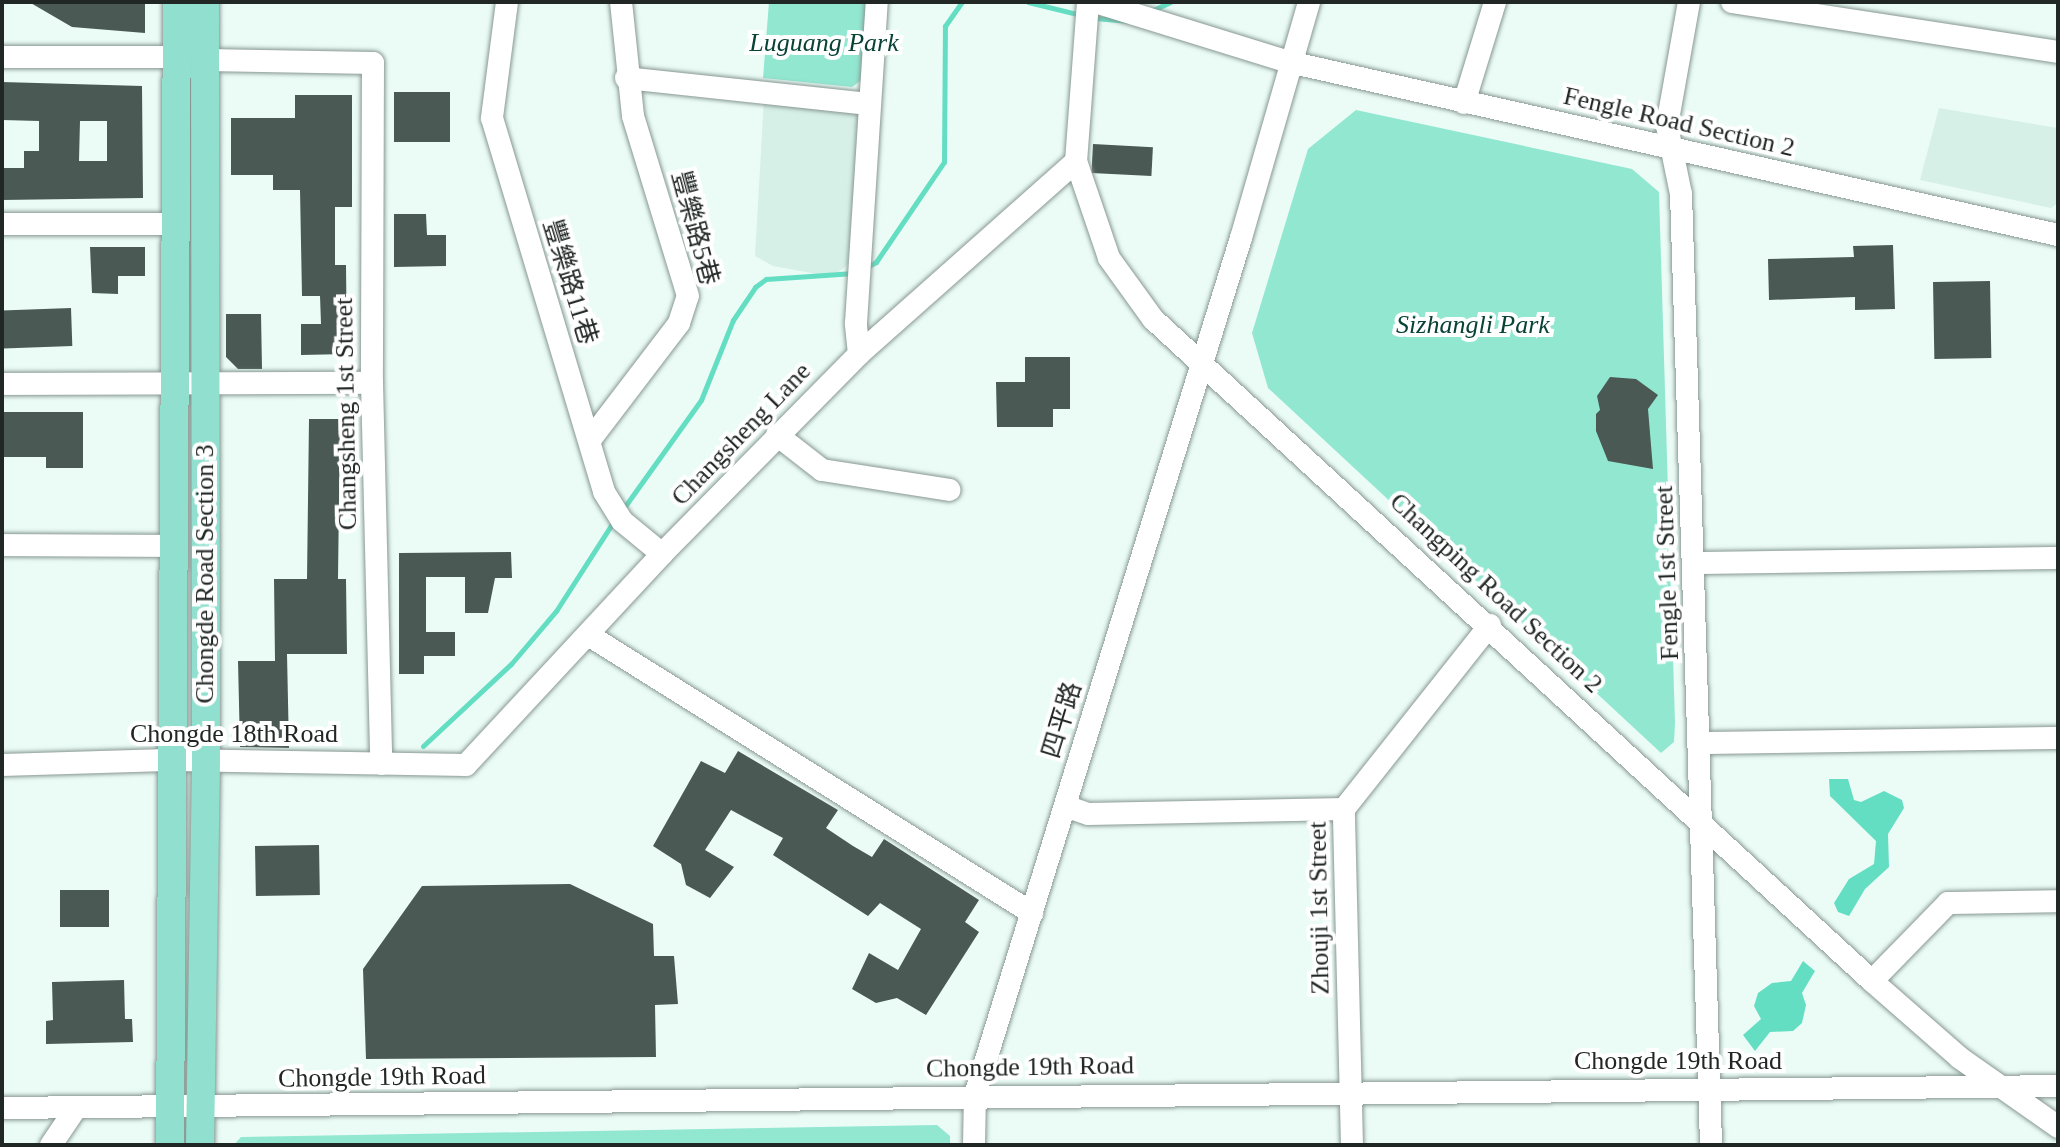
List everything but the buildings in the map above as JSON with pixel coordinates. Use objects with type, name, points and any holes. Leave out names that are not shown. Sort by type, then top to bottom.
[{"type":"main road","name":"Chongde Road Section 3","points":[[170,1145],[175,760],[173,546],[177,2]]},
{"type":"main road","name":"Chongde Road Section 3","points":[[200,1145],[206,760],[205,2]]},
{"type":"street","name":"豐樂路11巷","points":[[507,2],[492,118],[610,502],[622,521],[662,554]]},
{"type":"street","name":"豐樂路5巷","points":[[590,440],[679,323],[688,296],[626,78],[621,2]]},
{"type":"street","points":[[859,354],[877,2]]},
{"type":"street","name":"Changping Road Section 2","points":[[1088,2],[1076,161],[1095,231],[1112,263],[1153,319],[1203,361],[1490,625],[1872,981],[1960,1058],[2058,1127]]},
{"type":"street","name":"Fengle Road Section 2","points":[[1095,2],[1289,62],[2058,235]]},
{"type":"street","name":"四平路","points":[[974,1145],[975,1095],[1203,361],[1309,2]]},
{"type":"street","points":[[1464,103],[1495,2]]},
{"type":"street","name":"Fengle 1st Street","points":[[1689,2],[1667,126],[1675,151],[1681,194],[1705,826],[1711,1145]]},
{"type":"street","points":[[1732,2],[2058,52]]},
{"type":"street","points":[[2,57],[177,57]]},
{"type":"street","name":"Changsheng 1st Street","points":[[206,60],[373,63],[372,383],[381,764]]},
{"type":"street","points":[[626,78],[870,104]]},
{"type":"street","name":"Changsheng Lane","points":[[466,765],[777,435],[859,354],[1076,161]]},
{"type":"street","points":[[2,224],[175,224]]},
{"type":"street","points":[[2,384],[372,383]]},
{"type":"street","points":[[777,435],[822,470],[949,490]]},
{"type":"street","points":[[2,545],[173,546]]},
{"type":"street","points":[[1695,563],[2058,558]]},
{"type":"street","name":"Zhouji 1st Street","points":[[1352,1145],[1344,809],[1490,625]]},
{"type":"street","points":[[590,636],[1032,913]]},
{"type":"street","points":[[1701,743],[2058,738]]},
{"type":"street","name":"Chongde 18th Road","points":[[2,765],[206,760],[466,765]]},
{"type":"street","points":[[1065,806],[1088,814],[1344,809]]},
{"type":"street","points":[[1872,981],[1948,903],[2058,901]]},
{"type":"street","name":"Chongde 19th Road","points":[[2,1108],[975,1095],[2058,1086]]},
{"type":"street","points":[[51,1145],[76,1108]]},
{"type":"shaded area","points":[[764,98],[860,113],[848,264],[833,277],[773,266],[755,256]]},
{"type":"shaded area","points":[[1939,108],[2058,128],[2058,203],[2051,208],[1920,180]]},
{"type":"shaded area","points":[[1829,779],[1848,779],[1854,800],[1861,802],[1884,791],[1902,800],[1904,808],[1888,834],[1889,867],[1865,889],[1849,916],[1838,912],[1834,903],[1849,879],[1874,864],[1876,841],[1830,796]]},
{"type":"shaded area","points":[[1803,961],[1815,971],[1802,993],[1806,1005],[1802,1023],[1793,1031],[1770,1032],[1755,1051],[1743,1035],[1761,1019],[1754,1006],[1758,993],[1772,983],[1791,981]]},
{"type":"green space","name":"Luguang Park","points":[[769,2],[869,2],[863,79],[852,87],[763,78]]},
{"type":"green space","name":"Sizhangli Park","points":[[1356,110],[1632,169],[1659,192],[1675,723],[1674,742],[1661,753],[1268,388],[1252,333],[1308,149]]},
{"type":"green space","points":[[937,1125],[950,1136],[950,1145],[234,1145],[241,1137]]},
{"type":"waterway","points":[[867,267],[876,262],[944,162],[945,26],[962,2]]},
{"type":"waterway","points":[[1028,2],[1081,15]]},
{"type":"waterway","points":[[1151,11],[1170,2]]},
{"type":"waterway","points":[[1095,18],[1127,21]]},
{"type":"waterway","points":[[623,509],[701,400],[733,320],[755,287],[766,279],[854,273]]},
{"type":"waterway","points":[[423,746],[511,664],[556,611],[615,519]]}]
